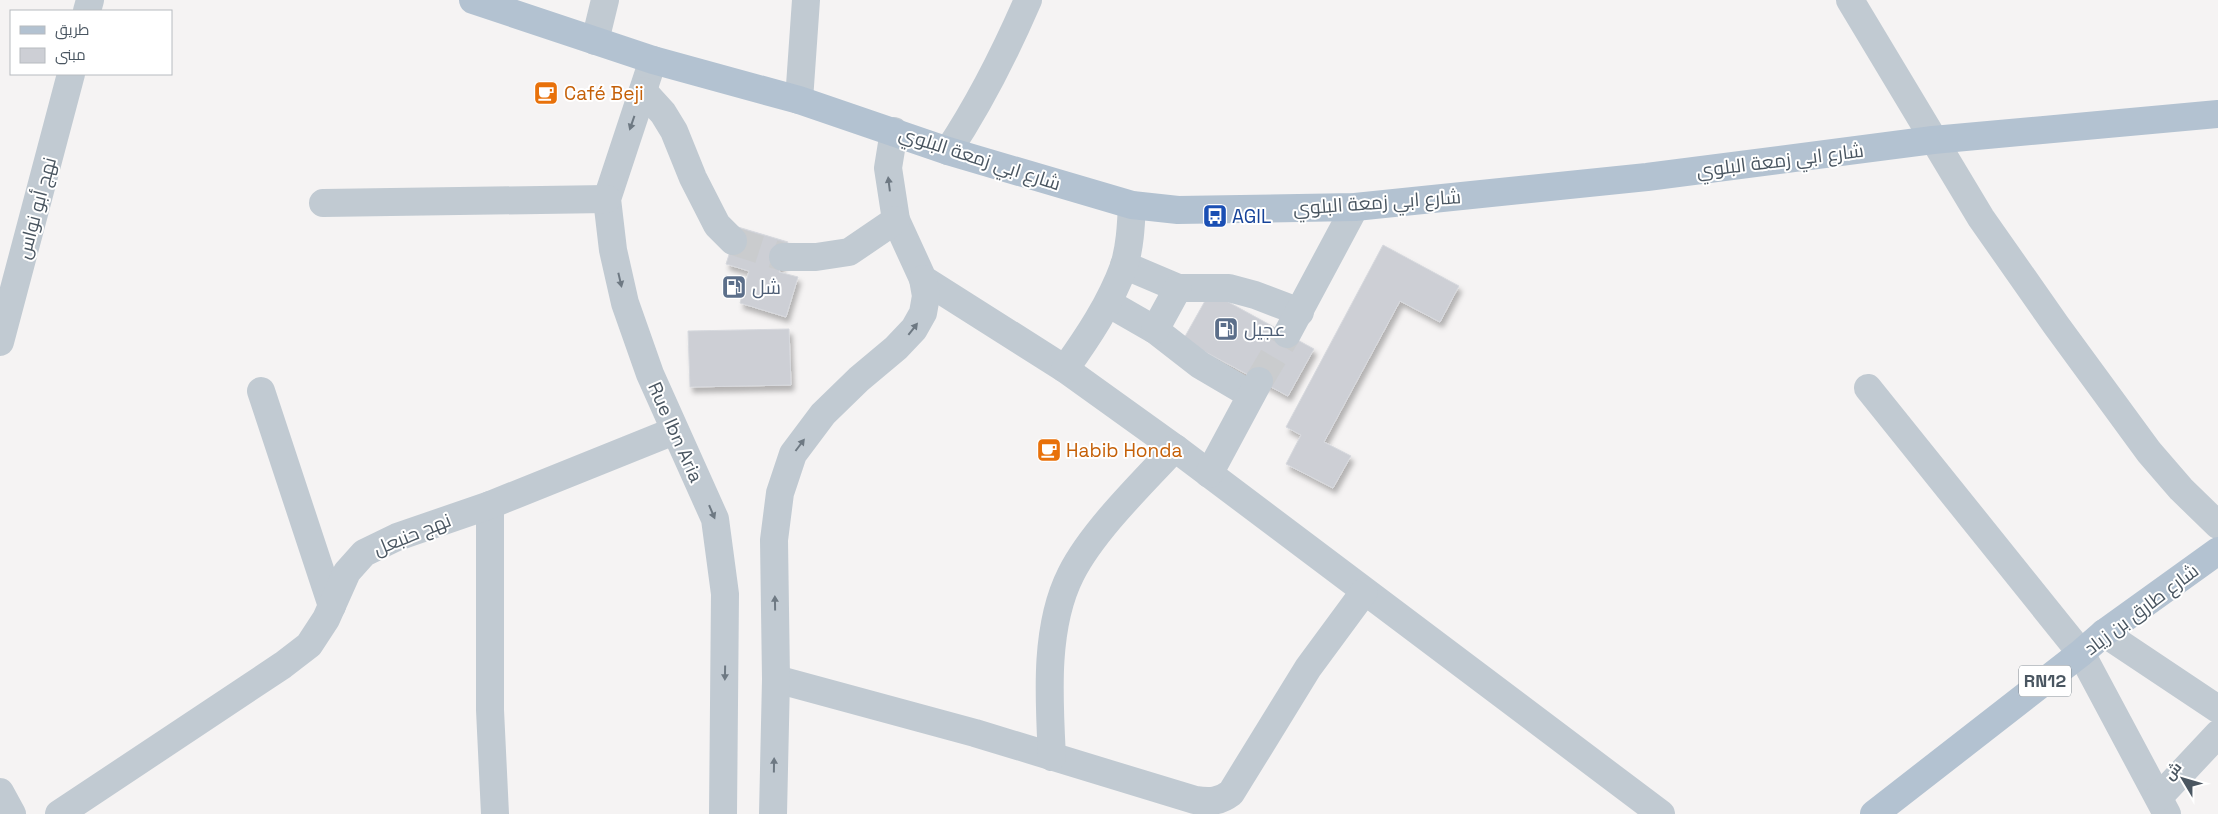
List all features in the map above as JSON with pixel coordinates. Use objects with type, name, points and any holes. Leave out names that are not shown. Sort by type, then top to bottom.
[{"type":"main road","name":"شارع ابي زمعة البلوي","points":[[473,0],[653,60],[799,100],[948,151],[1132,205],[1178,210],[1355,207],[1647,177],[1933,140],[2218,114]]},
{"type":"main road","name":"شارع طارق بن زياد","points":[[1874,814],[2104,633],[2218,551]]},
{"type":"street","points":[[595,40],[605,0]]},
{"type":"street","points":[[799,100],[806,0]]},
{"type":"street","points":[[948,151],[972,116],[999,65],[1028,0]]},
{"type":"street","points":[[1850,0],[1986,226],[2144,444],[2181,489],[2218,525]]},
{"type":"street","name":"Rue Ibn Aria","points":[[653,60],[606,199],[613,250],[625,303],[650,374],[715,519],[725,594],[723,814]]},
{"type":"street","name":"نهج أبو نواس","points":[[0,342],[71,75]]},
{"type":"street","points":[[643,90],[663,113],[674,131],[693,178],[717,225],[733,241]]},
{"type":"street","points":[[773,814],[776,679],[774,540],[780,493],[793,454],[823,414],[859,379],[896,348],[914,329],[923,313],[926,296],[923,279],[896,220],[888,168],[894,132]]},
{"type":"street","points":[[323,203],[606,199]]},
{"type":"street","points":[[1065,369],[1089,336],[1108,303],[1124,265],[1132,205]]},
{"type":"street","points":[[1124,265],[1178,288],[1229,288],[1255,295],[1293,323],[1355,207]]},
{"type":"street","points":[[783,257],[816,257],[849,252],[896,220]]},
{"type":"street","points":[[923,279],[1065,369],[1209,474],[1662,814]]},
{"type":"street","points":[[1155,330],[1178,288]]},
{"type":"street","points":[[1108,303],[1155,330],[1200,365],[1255,388],[1209,474]]},
{"type":"street","points":[[1868,388],[2081,653],[2163,806],[2218,734]]},
{"type":"street","points":[[261,391],[332,606]]},
{"type":"street","name":"نهج حنبعل","points":[[59,814],[283,665],[309,645],[326,619],[347,572],[364,553],[397,537],[490,505],[674,431]]},
{"type":"street","points":[[1052,757],[1049,689],[1053,640],[1061,600],[1071,574],[1088,546],[1174,448]]},
{"type":"street","points":[[490,505],[490,710],[495,814]]},
{"type":"street","points":[[776,679],[975,733],[1195,800],[1210,802],[1222,800],[1231,793],[1308,668],[1364,592]]},
{"type":"street","points":[[2104,633],[2218,709]]},
{"type":"street","points":[[0,792],[12,814]]},
{"type":"building","points":[[738,227],[788,242],[779,272],[798,277],[786,317],[740,303],[749,271],[726,264]]},
{"type":"building","points":[[1383,245],[1459,286],[1440,322],[1400,301],[1324,442],[1351,456],[1333,488],[1286,464],[1301,435],[1286,427]]},
{"type":"building","points":[[1210,292],[1314,349],[1288,396],[1183,340]]},
{"type":"building","points":[[789,329],[791,385],[690,387],[688,331]]},
{"type":"tunnel","points":[[733,241],[783,257]]},
{"type":"tunnel","points":[[1259,381],[1287,334]]},
{"type":"place","name":"Café Beji","points":[[546,93]]},
{"type":"place","name":"AGIL","points":[[1215,216]]},
{"type":"place","name":"شل","points":[[734,287]]},
{"type":"place","name":"عجيل","points":[[1226,329]]},
{"type":"place","name":"Habib Honda","points":[[1049,450]]}]
